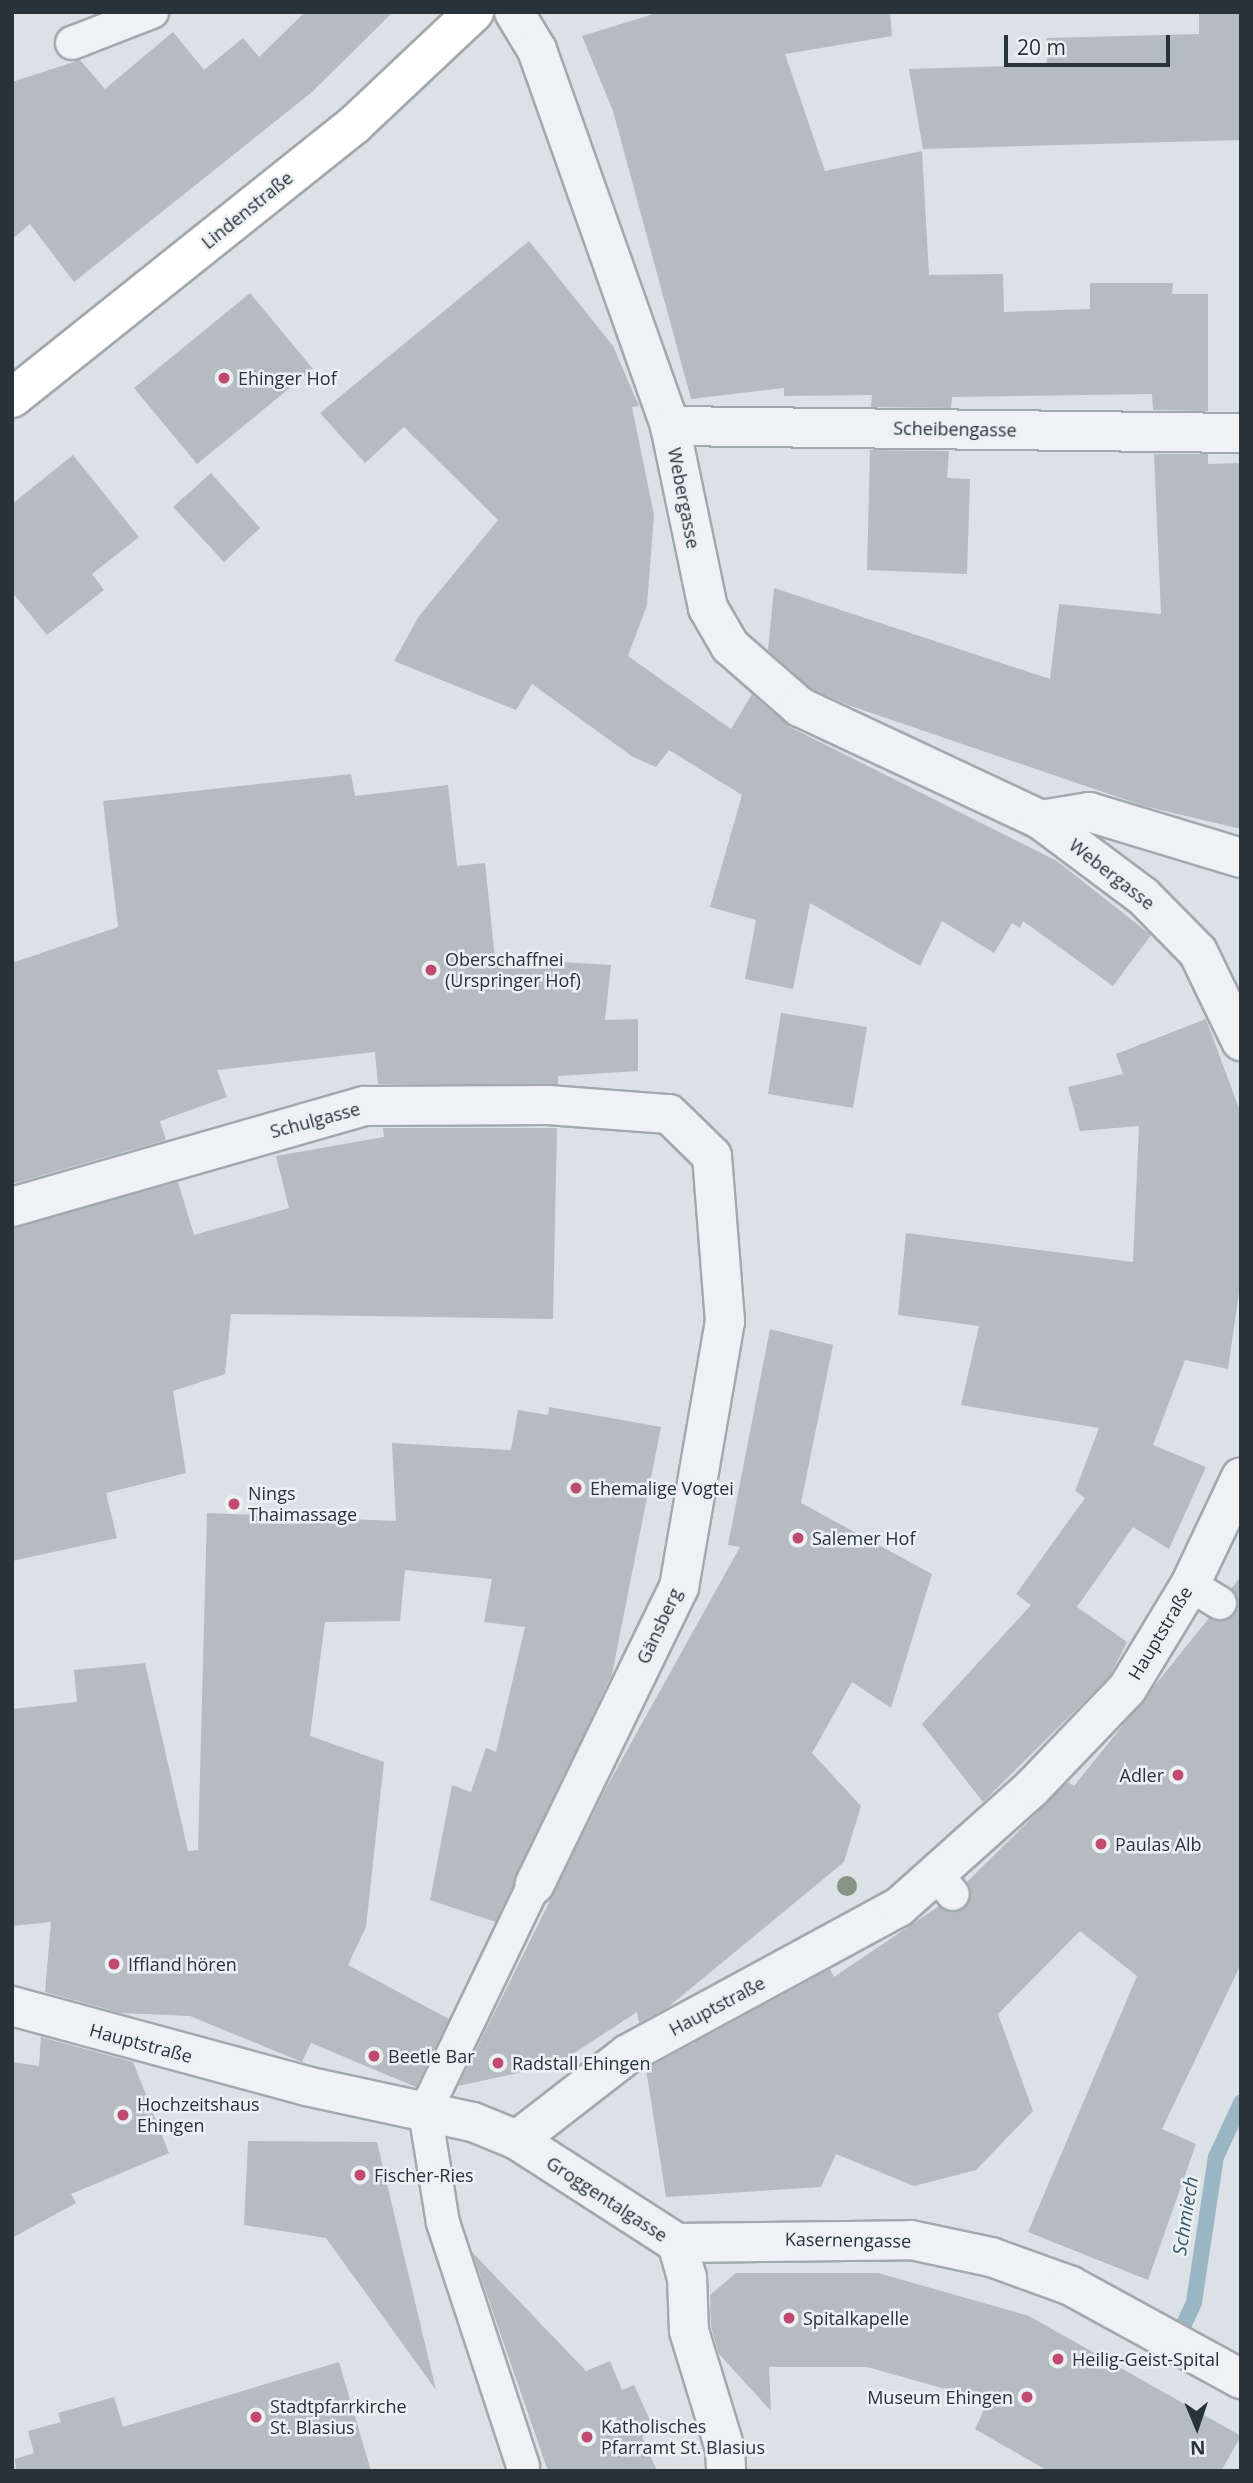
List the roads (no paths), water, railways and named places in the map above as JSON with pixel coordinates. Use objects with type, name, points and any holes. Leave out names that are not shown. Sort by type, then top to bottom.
[{"type":"street","name":"Lindenstraße","points":[[12,398],[354,125],[474,12]]},
{"type":"street","name":"Webergasse","points":[[514,12],[537,50],[670,426],[708,608],[738,655],[800,708],[1041,820],[1143,896],[1198,952],[1241,1041]]},
{"type":"street","name":"Scheibengasse","points":[[670,426],[1241,433]]},
{"type":"street","name":"Webergasse","points":[[1041,820],[1089,812],[1241,858]]},
{"type":"street","name":"Schulgasse","points":[[12,1208],[364,1106],[548,1105],[670,1114]]},
{"type":"street","name":"Gänsberg","points":[[534,1885],[681,1577],[725,1321],[712,1156],[670,1114]]},
{"type":"street","name":"Hauptstraße","points":[[12,2006],[425,2112],[517,2140],[628,2054],[944,1884],[1127,1689],[1205,1594],[1241,1477]]},
{"type":"street","name":"Groggentalgasse","points":[[517,2140],[677,2243],[687,2277],[689,2330],[725,2449],[726,2471]]},
{"type":"street","name":"Kasernengasse","points":[[677,2243],[911,2240],[1014,2265],[1132,2318],[1234,2375]]},
{"type":"lane","points":[[72,43],[152,12]]},
{"type":"lane","name":"Gänsberg","points":[[425,2112],[534,1885]]},
{"type":"lane","points":[[425,2112],[443,2223],[523,2466]]},
{"type":"waterway","name":"Schmiech","points":[[1178,2337],[1194,2302],[1216,2157],[1241,2103]]},
{"type":"place","name":"Ehinger Hof","points":[[224,378]]},
{"type":"place","name":"Oberschaffnei (Urspringer Hof)","points":[[431,970]]},
{"type":"place","name":"Ehemalige Vogtei","points":[[576,1488]]},
{"type":"place","name":"Nings Thaimassage","points":[[234,1504]]},
{"type":"place","name":"Salemer Hof","points":[[798,1538]]},
{"type":"place","name":"Adler","points":[[1178,1775]]},
{"type":"place","name":"Paulas Alb","points":[[1101,1844]]},
{"type":"place","name":"Iffland hören","points":[[114,1964]]},
{"type":"place","name":"Beetle Bar","points":[[374,2056]]},
{"type":"place","name":"Radstall Ehingen","points":[[498,2063]]},
{"type":"place","name":"Hochzeitshaus Ehingen","points":[[123,2115]]},
{"type":"place","name":"Fischer-Ries","points":[[360,2175]]},
{"type":"place","name":"Spitalkapelle","points":[[789,2318]]},
{"type":"place","name":"Heilig-Geist-Spital","points":[[1058,2359]]},
{"type":"place","name":"Museum Ehingen","points":[[1027,2397]]},
{"type":"place","name":"Stadtpfarrkirche St. Blasius","points":[[256,2417]]},
{"type":"place","name":"Katholisches Pfarramt St. Blasius","points":[[587,2437]]}]
